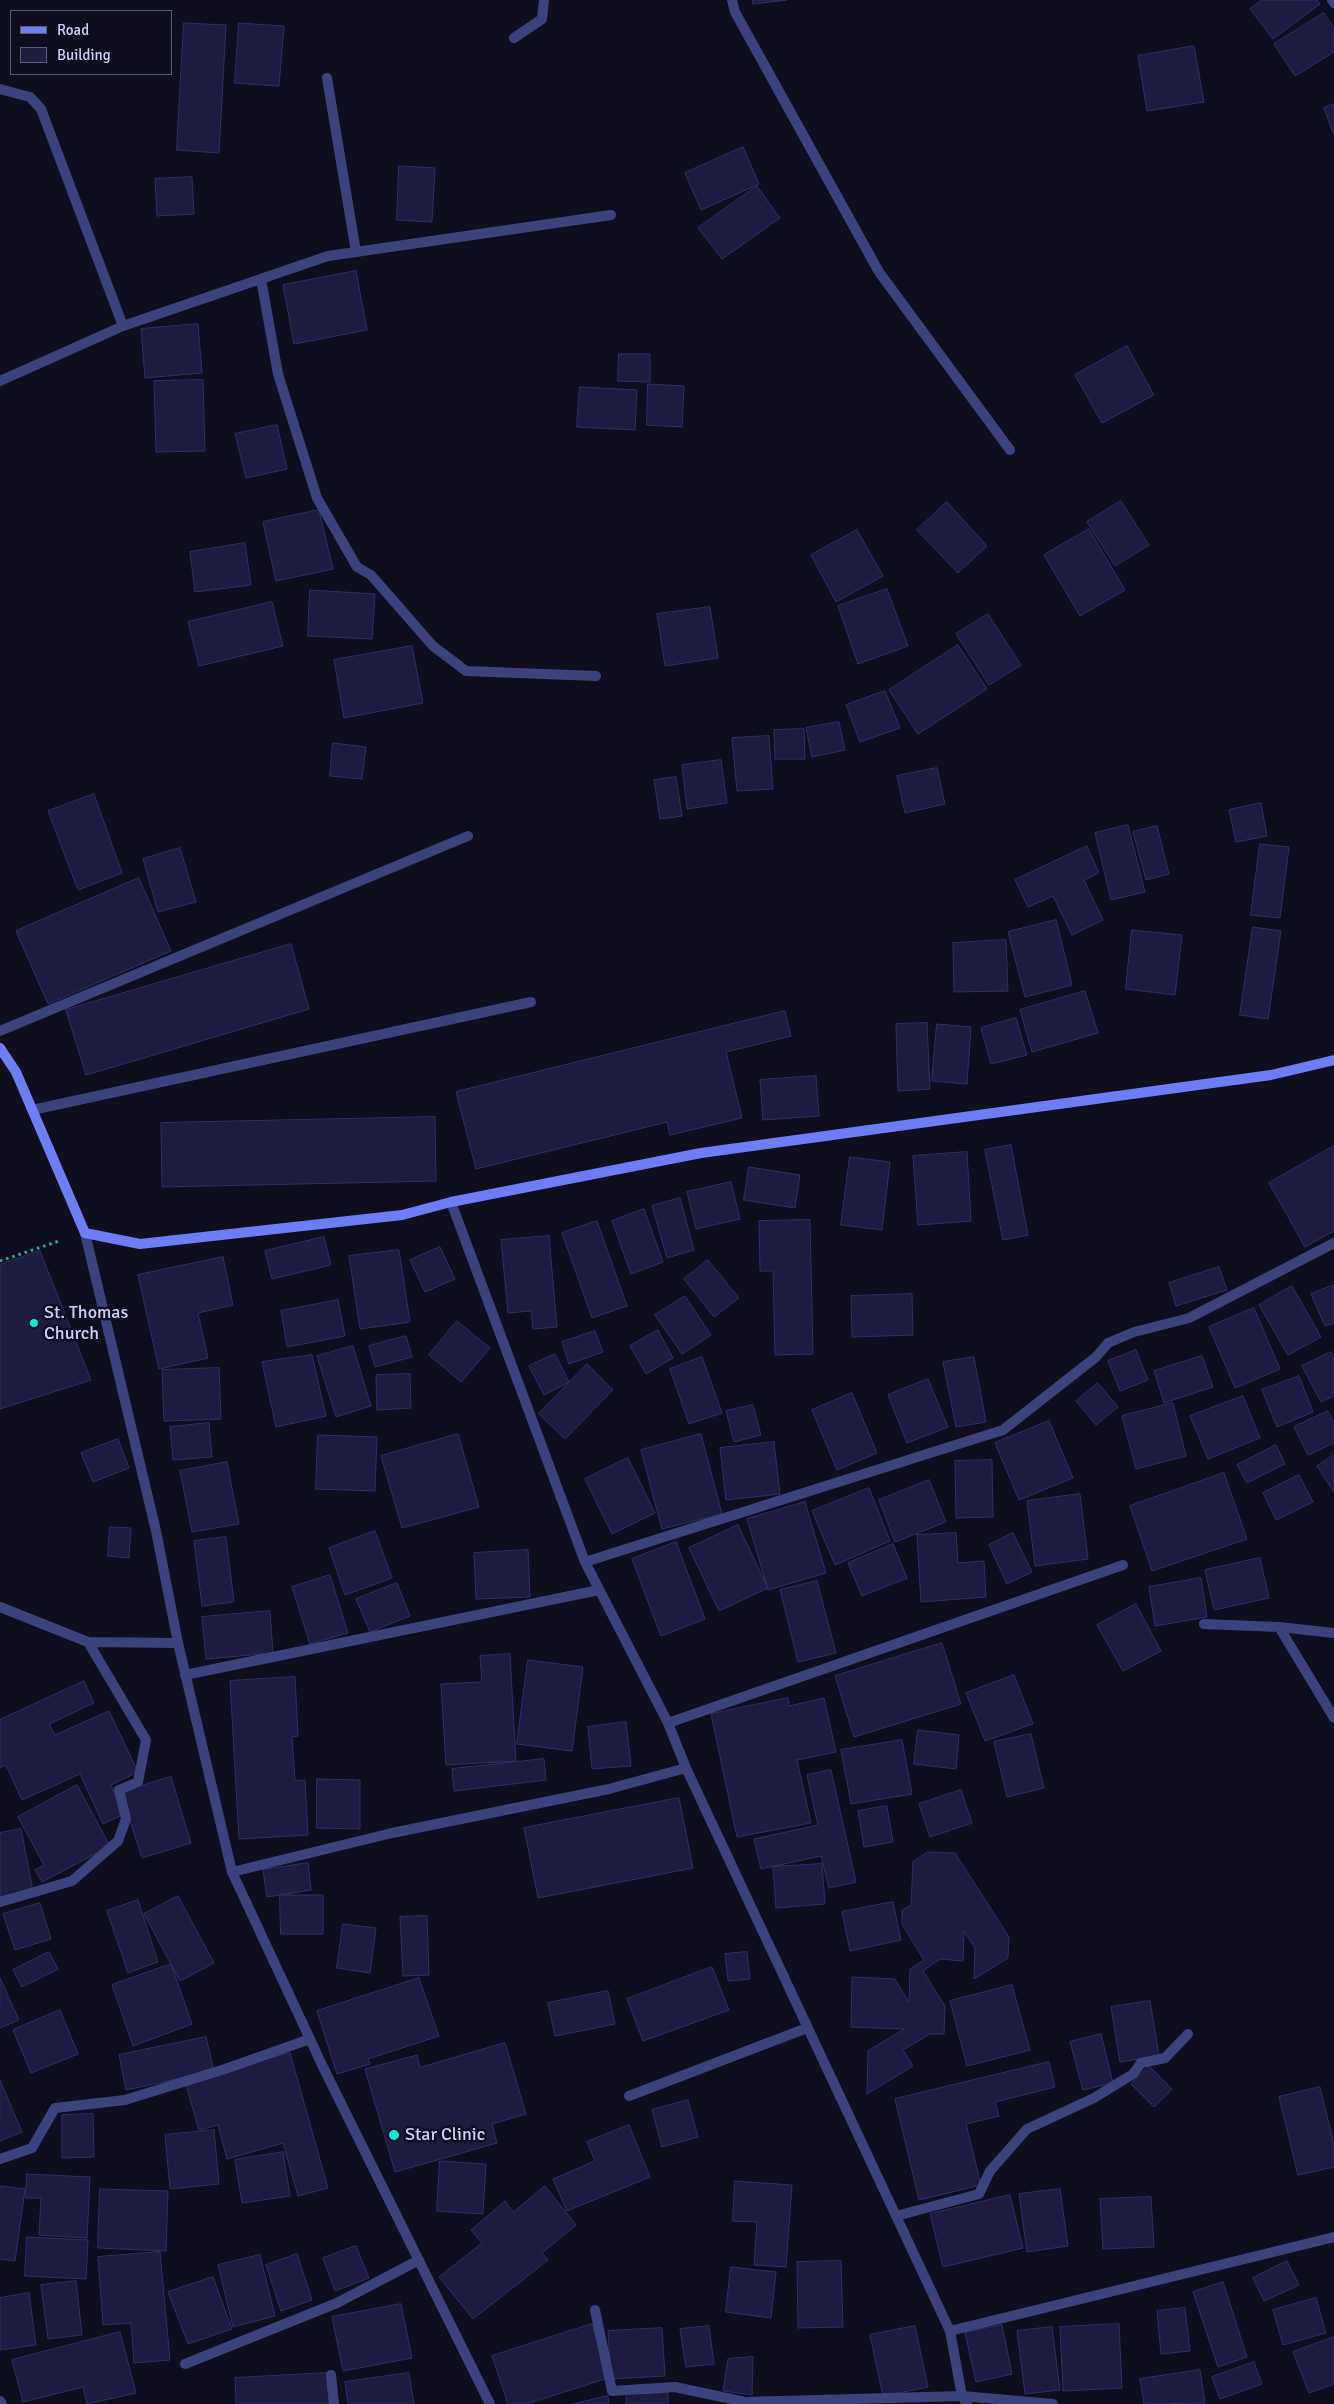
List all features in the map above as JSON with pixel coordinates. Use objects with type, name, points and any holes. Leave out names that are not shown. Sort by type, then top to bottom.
[{"type":"street","points":[[514,38],[542,19],[544,0]]},
{"type":"street","points":[[732,0],[735,12],[879,272],[1010,450]]},
{"type":"street","points":[[327,78],[356,252]]},
{"type":"street","points":[[0,89],[30,97],[41,109],[123,326]]},
{"type":"street","points":[[0,381],[123,326],[328,256],[611,215]]},
{"type":"street","points":[[261,279],[278,374],[317,498],[357,566],[371,575],[433,646],[466,671],[596,676]]},
{"type":"street","points":[[0,1031],[468,836]]},
{"type":"street","points":[[32,1110],[531,1002]]},
{"type":"street","points":[[0,1048],[16,1072],[85,1233],[156,1530],[178,1643],[232,1872],[310,2039],[490,2404]]},
{"type":"street","points":[[85,1233],[140,1244],[402,1215],[451,1202],[701,1153],[1271,1075],[1334,1060]]},
{"type":"street","points":[[451,1202],[585,1562],[668,1722],[686,1768],[950,2330],[964,2400]]},
{"type":"street","points":[[585,1562],[1003,1430],[1096,1358],[1108,1343],[1134,1332],[1189,1318],[1334,1244]]},
{"type":"street","points":[[668,1722],[1123,1565]]},
{"type":"street","points":[[186,1675],[599,1590]]},
{"type":"street","points":[[0,1606],[88,1642],[178,1643]]},
{"type":"street","points":[[1204,1624],[1279,1627],[1334,1633]]},
{"type":"street","points":[[1279,1627],[1334,1718]]},
{"type":"street","points":[[0,1902],[72,1882],[118,1841],[126,1819],[119,1790],[138,1782],[146,1740],[88,1642]]},
{"type":"street","points":[[232,1872],[392,1833],[609,1789],[686,1768]]},
{"type":"street","points":[[629,2096],[807,2028]]},
{"type":"street","points":[[896,2216],[978,2194],[990,2171],[1027,2129],[1094,2098],[1133,2074],[1141,2063],[1165,2058],[1188,2034]]},
{"type":"street","points":[[0,2159],[32,2148],[55,2108],[125,2100],[310,2039]]},
{"type":"street","points":[[950,2330],[1334,2237]]},
{"type":"street","points":[[185,2364],[336,2303],[419,2260]]},
{"type":"street","points":[[595,2310],[612,2391],[675,2387],[745,2402],[964,2400],[1054,2404]]},
{"type":"street","points":[[331,2374],[334,2404]]},
{"type":"path","points":[[0,1262],[85,1233]]},
{"type":"building","points":[[753,0],[787,0],[753,4]]},
{"type":"building","points":[[1262,0],[1317,0],[1320,4],[1273,39],[1250,9]]},
{"type":"building","points":[[1324,13],[1334,28],[1334,52],[1295,76],[1274,44]]},
{"type":"building","points":[[184,23],[226,25],[219,153],[177,150]]},
{"type":"building","points":[[239,23],[284,26],[279,86],[235,83]]},
{"type":"building","points":[[1194,46],[1204,102],[1147,111],[1138,56]]},
{"type":"building","points":[[1334,104],[1334,135],[1324,108]]},
{"type":"building","points":[[743,147],[759,184],[701,210],[685,173]]},
{"type":"building","points":[[399,166],[435,168],[432,222],[397,220]]},
{"type":"building","points":[[192,177],[194,214],[157,216],[155,179]]},
{"type":"building","points":[[757,186],[780,218],[722,259],[698,228]]},
{"type":"building","points":[[356,271],[367,330],[294,344],[283,285]]},
{"type":"building","points":[[198,324],[202,373],[145,378],[141,329]]},
{"type":"building","points":[[1127,346],[1154,395],[1102,423],[1075,375]]},
{"type":"building","points":[[619,354],[650,354],[650,382],[618,381]]},
{"type":"building","points":[[203,380],[205,451],[156,452],[154,381]]},
{"type":"building","points":[[648,384],[684,386],[682,427],[647,425]]},
{"type":"building","points":[[580,387],[637,390],[635,430],[577,427]]},
{"type":"building","points":[[277,425],[287,469],[246,478],[235,434]]},
{"type":"building","points":[[1121,501],[1149,545],[1115,566],[1087,522]]},
{"type":"building","points":[[947,502],[987,546],[958,573],[917,530]]},
{"type":"building","points":[[319,510],[333,569],[276,581],[263,522]]},
{"type":"building","points":[[1089,529],[1125,590],[1080,616],[1044,555]]},
{"type":"building","points":[[857,530],[883,576],[836,602],[811,555]]},
{"type":"building","points":[[245,543],[251,585],[195,592],[190,552]]},
{"type":"building","points":[[887,589],[908,646],[858,664],[838,606]]},
{"type":"building","points":[[310,590],[375,594],[372,639],[308,636]]},
{"type":"building","points":[[272,602],[283,646],[199,666],[188,622]]},
{"type":"building","points":[[710,607],[718,658],[665,666],[657,614]]},
{"type":"building","points":[[988,614],[1021,665],[989,685],[956,634]]},
{"type":"building","points":[[958,645],[987,689],[918,734],[889,690]]},
{"type":"building","points":[[412,646],[423,703],[344,718],[334,660]]},
{"type":"building","points":[[885,691],[900,728],[860,742],[846,705]]},
{"type":"building","points":[[839,722],[845,750],[812,757],[806,728]]},
{"type":"building","points":[[804,729],[805,759],[775,759],[774,730]]},
{"type":"building","points":[[769,736],[773,789],[737,791],[732,738]]},
{"type":"building","points":[[333,743],[366,747],[362,779],[330,776]]},
{"type":"building","points":[[721,760],[727,803],[687,809],[682,765]]},
{"type":"building","points":[[937,768],[945,804],[905,813],[897,776]]},
{"type":"building","points":[[676,777],[682,816],[660,819],[654,780]]},
{"type":"building","points":[[94,794],[122,873],[78,890],[48,811]]},
{"type":"building","points":[[1261,803],[1267,836],[1236,842],[1229,810]]},
{"type":"building","points":[[1128,825],[1145,892],[1111,900],[1095,833]]},
{"type":"building","points":[[1157,826],[1169,874],[1146,880],[1133,832]]},
{"type":"building","points":[[1260,844],[1289,847],[1280,918],[1251,915]]},
{"type":"building","points":[[1087,846],[1099,873],[1084,880],[1103,920],[1072,935],[1053,896],[1028,907],[1015,880]]},
{"type":"building","points":[[180,848],[196,902],[158,912],[143,859]]},
{"type":"building","points":[[139,878],[171,951],[48,1004],[16,931]]},
{"type":"building","points":[[1056,920],[1072,985],[1025,997],[1008,932]]},
{"type":"building","points":[[1253,927],[1281,931],[1268,1019],[1240,1015]]},
{"type":"building","points":[[1132,930],[1182,935],[1175,995],[1126,989]]},
{"type":"building","points":[[1006,940],[1008,991],[954,992],[953,943]]},
{"type":"building","points":[[291,944],[309,1009],[86,1075],[66,1010]]},
{"type":"building","points":[[1085,991],[1098,1033],[1032,1052],[1020,1010]]},
{"type":"building","points":[[785,1011],[791,1036],[726,1052],[742,1118],[670,1135],[667,1122],[476,1169],[456,1092]]},
{"type":"building","points":[[1016,1018],[1027,1055],[991,1064],[981,1028]]},
{"type":"building","points":[[927,1023],[930,1089],[898,1091],[896,1024]]},
{"type":"building","points":[[937,1024],[971,1027],[967,1084],[932,1081]]},
{"type":"building","points":[[816,1076],[819,1116],[763,1120],[760,1080]]},
{"type":"building","points":[[435,1117],[436,1181],[162,1187],[161,1123]]},
{"type":"building","points":[[1011,1145],[1028,1235],[1003,1240],[985,1150]]},
{"type":"building","points":[[1334,1146],[1334,1231],[1305,1247],[1269,1183]]},
{"type":"building","points":[[967,1152],[971,1221],[918,1225],[913,1156]]},
{"type":"building","points":[[850,1157],[890,1162],[882,1230],[841,1225]]},
{"type":"building","points":[[749,1167],[800,1175],[795,1208],[744,1200]]},
{"type":"building","points":[[731,1182],[740,1219],[696,1229],[687,1192]]},
{"type":"building","points":[[680,1198],[694,1250],[667,1258],[652,1206]]},
{"type":"building","points":[[644,1209],[663,1262],[631,1274],[612,1221]]},
{"type":"building","points":[[810,1220],[813,1354],[775,1355],[773,1271],[760,1271],[759,1221]]},
{"type":"building","points":[[597,1221],[627,1306],[592,1318],[562,1233]]},
{"type":"building","points":[[549,1236],[557,1327],[533,1329],[531,1311],[508,1313],[501,1240]]},
{"type":"building","points":[[324,1237],[331,1265],[272,1279],[265,1251]]},
{"type":"building","points":[[440,1247],[455,1279],[425,1292],[410,1260]]},
{"type":"building","points":[[399,1250],[410,1322],[360,1329],[349,1256]]},
{"type":"building","name":"St. Thomas Church","points":[[40,1251],[91,1380],[0,1409],[0,1265]]},
{"type":"building","points":[[223,1257],[233,1305],[198,1313],[208,1358],[159,1369],[138,1275]]},
{"type":"building","points":[[708,1260],[739,1298],[714,1317],[684,1279]]},
{"type":"building","points":[[1219,1267],[1227,1290],[1176,1306],[1169,1283]]},
{"type":"building","points":[[1334,1285],[1334,1323],[1325,1326],[1311,1294]]},
{"type":"building","points":[[1292,1286],[1321,1337],[1288,1355],[1259,1305]]},
{"type":"building","points":[[912,1294],[913,1335],[852,1337],[851,1296]]},
{"type":"building","points":[[685,1296],[711,1335],[682,1354],[655,1315]]},
{"type":"building","points":[[338,1300],[345,1336],[287,1347],[281,1311]]},
{"type":"building","points":[[1254,1308],[1280,1369],[1235,1388],[1209,1327]]},
{"type":"building","points":[[457,1321],[490,1348],[461,1382],[429,1355]]},
{"type":"building","points":[[658,1330],[673,1358],[646,1374],[630,1346]]},
{"type":"building","points":[[595,1331],[603,1352],[569,1364],[562,1342]]},
{"type":"building","points":[[406,1336],[412,1357],[375,1367],[369,1346]]},
{"type":"building","points":[[353,1346],[371,1406],[336,1417],[317,1356]]},
{"type":"building","points":[[1136,1350],[1148,1380],[1120,1391],[1108,1361]]},
{"type":"building","points":[[1331,1352],[1334,1359],[1334,1396],[1321,1402],[1302,1366]]},
{"type":"building","points":[[555,1354],[569,1382],[544,1395],[529,1366]]},
{"type":"building","points":[[312,1355],[326,1416],[276,1427],[262,1362]]},
{"type":"building","points":[[1202,1356],[1213,1387],[1164,1403],[1154,1371]]},
{"type":"building","points":[[702,1357],[722,1413],[689,1424],[670,1369]]},
{"type":"building","points":[[974,1357],[986,1422],[956,1427],[943,1362]]},
{"type":"building","points":[[587,1364],[613,1390],[565,1439],[539,1414]]},
{"type":"building","points":[[219,1368],[221,1419],[164,1421],[162,1370]]},
{"type":"building","points":[[410,1374],[411,1408],[377,1410],[376,1375]]},
{"type":"building","points":[[1299,1376],[1313,1412],[1277,1427],[1262,1390]]},
{"type":"building","points":[[928,1379],[948,1427],[907,1443],[888,1395]]},
{"type":"building","points":[[1098,1383],[1118,1407],[1096,1425],[1076,1401]]},
{"type":"building","points":[[852,1393],[877,1453],[837,1470],[812,1410]]},
{"type":"building","points":[[1243,1396],[1260,1438],[1208,1459],[1190,1416]]},
{"type":"building","points":[[1173,1403],[1186,1456],[1136,1469],[1122,1416]]},
{"type":"building","points":[[753,1405],[761,1435],[734,1442],[726,1411]]},
{"type":"building","points":[[1328,1411],[1334,1423],[1334,1443],[1308,1455],[1294,1427]]},
{"type":"building","points":[[1049,1421],[1073,1478],[1019,1500],[995,1443]]},
{"type":"building","points":[[209,1423],[212,1457],[173,1460],[170,1427]]},
{"type":"building","points":[[458,1434],[479,1507],[402,1528],[381,1456]]},
{"type":"building","points":[[701,1434],[722,1514],[662,1529],[641,1450]]},
{"type":"building","points":[[318,1435],[377,1437],[375,1491],[316,1489]]},
{"type":"building","points":[[118,1439],[129,1468],[93,1482],[81,1453]]},
{"type":"building","points":[[774,1442],[780,1494],[726,1500],[720,1448]]},
{"type":"building","points":[[1276,1445],[1285,1464],[1247,1483],[1237,1465]]},
{"type":"building","points":[[1334,1455],[1334,1491],[1333,1491],[1317,1466]]},
{"type":"building","points":[[628,1458],[655,1513],[612,1534],[585,1479]]},
{"type":"building","points":[[992,1460],[993,1517],[956,1518],[955,1461]]},
{"type":"building","points":[[227,1462],[239,1524],[192,1532],[180,1471]]},
{"type":"building","points":[[1224,1473],[1247,1539],[1152,1571],[1130,1506]]},
{"type":"building","points":[[1299,1475],[1313,1502],[1276,1520],[1263,1493]]},
{"type":"building","points":[[929,1480],[946,1522],[895,1542],[879,1500]]},
{"type":"building","points":[[869,1488],[890,1541],[835,1565],[812,1511]]},
{"type":"building","points":[[1080,1494],[1088,1559],[1035,1566],[1027,1501]]},
{"type":"building","points":[[805,1502],[826,1573],[768,1590],[747,1519]]},
{"type":"building","points":[[738,1525],[768,1588],[719,1611],[689,1548]]},
{"type":"building","points":[[110,1527],[131,1528],[129,1558],[108,1556]]},
{"type":"building","points":[[375,1531],[392,1578],[345,1595],[329,1548]]},
{"type":"building","points":[[956,1533],[958,1563],[984,1561],[986,1597],[921,1602],[917,1535]]},
{"type":"building","points":[[1013,1533],[1032,1572],[1007,1584],[989,1545]]},
{"type":"building","points":[[226,1537],[234,1602],[202,1606],[194,1541]]},
{"type":"building","points":[[676,1542],[705,1619],[661,1636],[632,1559]]},
{"type":"building","points":[[893,1544],[907,1578],[862,1596],[848,1563]]},
{"type":"building","points":[[528,1550],[530,1597],[476,1599],[474,1553]]},
{"type":"building","points":[[1260,1558],[1269,1598],[1214,1610],[1205,1570]]},
{"type":"building","points":[[330,1575],[348,1633],[310,1644],[292,1587]]},
{"type":"building","points":[[1201,1578],[1207,1617],[1155,1626],[1149,1587]]},
{"type":"building","points":[[817,1581],[836,1653],[798,1662],[780,1590]]},
{"type":"building","points":[[397,1583],[410,1616],[370,1632],[356,1599]]},
{"type":"building","points":[[1136,1604],[1161,1651],[1123,1671],[1097,1625]]},
{"type":"building","points":[[270,1611],[273,1653],[206,1659],[202,1617]]},
{"type":"building","points":[[942,1643],[961,1704],[854,1737],[835,1676]]},
{"type":"building","points":[[510,1654],[516,1761],[446,1765],[441,1684],[482,1682],[480,1656]]},
{"type":"building","points":[[528,1660],[583,1667],[572,1751],[517,1744]]},
{"type":"building","points":[[1014,1675],[1033,1724],[985,1741],[966,1693]]},
{"type":"building","points":[[295,1677],[298,1736],[292,1737],[295,1781],[305,1780],[308,1835],[239,1839],[230,1681]]},
{"type":"building","points":[[84,1681],[94,1703],[49,1724],[55,1735],[109,1711],[138,1772],[111,1785],[124,1814],[103,1824],[80,1774],[22,1800],[6,1765],[0,1768],[0,1720]]},
{"type":"building","points":[[788,1698],[789,1706],[824,1698],[836,1752],[797,1760],[811,1823],[737,1837],[711,1714]]},
{"type":"building","points":[[626,1722],[631,1766],[592,1769],[588,1727]]},
{"type":"building","points":[[918,1730],[959,1735],[956,1769],[914,1764]]},
{"type":"building","points":[[1031,1734],[1044,1788],[1007,1797],[994,1742]]},
{"type":"building","points":[[902,1740],[912,1794],[851,1804],[841,1750]]},
{"type":"building","points":[[544,1759],[546,1780],[454,1791],[452,1769]]},
{"type":"building","points":[[831,1770],[856,1882],[829,1888],[821,1856],[761,1869],[754,1839],[818,1825],[807,1775]]},
{"type":"building","points":[[171,1777],[191,1843],[142,1858],[121,1792]]},
{"type":"building","points":[[317,1779],[360,1780],[360,1829],[317,1828]]},
{"type":"building","points":[[77,1785],[110,1846],[42,1882],[35,1870],[44,1865],[18,1817]]},
{"type":"building","points":[[961,1790],[972,1823],[930,1837],[919,1804]]},
{"type":"building","points":[[679,1798],[693,1868],[538,1898],[524,1828]]},
{"type":"building","points":[[887,1806],[893,1842],[864,1847],[858,1811]]},
{"type":"building","points":[[21,1829],[33,1891],[0,1897],[0,1833]]},
{"type":"building","points":[[928,1852],[955,1853],[1009,1937],[1008,1958],[974,1979],[975,1948],[964,1931],[963,1961],[940,1959],[923,1971],[945,2006],[944,2034],[930,2034],[903,2050],[913,2066],[867,2094],[868,2051],[904,2029],[851,2027],[852,1977],[895,1979],[909,2002],[910,1969],[924,1960],[902,1924],[902,1910],[911,1905],[913,1862]]},
{"type":"building","points":[[308,1863],[311,1890],[267,1897],[263,1870]]},
{"type":"building","points":[[822,1864],[825,1904],[776,1908],[773,1867]]},
{"type":"building","points":[[280,1895],[323,1895],[323,1934],[281,1934]]},
{"type":"building","points":[[178,1896],[214,1963],[180,1981],[144,1914]]},
{"type":"building","points":[[138,1900],[158,1962],[128,1973],[107,1911]]},
{"type":"building","points":[[893,1902],[901,1940],[850,1951],[842,1912]]},
{"type":"building","points":[[40,1903],[51,1939],[15,1950],[3,1914]]},
{"type":"building","points":[[427,1916],[429,1975],[403,1976],[400,1917]]},
{"type":"building","points":[[343,1924],[376,1928],[370,1973],[337,1968]]},
{"type":"building","points":[[49,1952],[58,1969],[22,1987],[13,1970]]},
{"type":"building","points":[[747,1952],[750,1979],[728,1981],[725,1954]]},
{"type":"building","points":[[171,1964],[192,2024],[133,2046],[112,1985]]},
{"type":"building","points":[[712,1967],[729,2010],[643,2041],[627,1999]]},
{"type":"building","points":[[0,1978],[19,2020],[0,2028]]},
{"type":"building","points":[[419,1978],[439,2036],[368,2059],[370,2064],[337,2074],[317,2011]]},
{"type":"building","points":[[1012,1985],[1030,2050],[967,2066],[950,2001]]},
{"type":"building","points":[[608,1991],[615,2024],[555,2036],[548,2003]]},
{"type":"building","points":[[1150,2001],[1159,2056],[1120,2062],[1111,2007]]},
{"type":"building","points":[[60,2010],[78,2054],[31,2073],[13,2030]]},
{"type":"building","points":[[1101,2034],[1113,2083],[1083,2090],[1070,2042]]},
{"type":"building","points":[[206,2037],[214,2071],[126,2090],[119,2055]]},
{"type":"building","points":[[505,2043],[526,2114],[492,2124],[497,2143],[395,2172],[365,2069],[417,2055],[420,2067]]},
{"type":"building","points":[[290,2053],[328,2188],[298,2196],[283,2143],[227,2159],[218,2125],[199,2130],[185,2082]]},
{"type":"building","points":[[1049,2062],[1055,2087],[995,2102],[999,2116],[966,2124],[981,2185],[919,2200],[895,2099]]},
{"type":"building","points":[[1149,2066],[1172,2089],[1154,2107],[1131,2084]]},
{"type":"building","points":[[0,2080],[22,2132],[0,2141]]},
{"type":"building","points":[[1320,2087],[1334,2145],[1334,2167],[1298,2175],[1279,2097]]},
{"type":"building","points":[[688,2100],[698,2137],[662,2147],[652,2110]]},
{"type":"building","points":[[93,2114],[94,2157],[62,2158],[62,2115]]},
{"type":"building","points":[[629,2125],[650,2177],[567,2211],[553,2179],[595,2161],[587,2142]]},
{"type":"building","points":[[214,2130],[219,2184],[170,2189],[165,2135]]},
{"type":"building","points":[[283,2152],[290,2196],[242,2203],[235,2160]]},
{"type":"building","points":[[440,2161],[486,2164],[483,2214],[437,2211]]},
{"type":"building","points":[[27,2174],[90,2177],[87,2238],[39,2235],[41,2198],[26,2198]]},
{"type":"building","points":[[735,2181],[792,2185],[786,2267],[754,2265],[757,2222],[733,2221]]},
{"type":"building","points":[[0,2186],[25,2189],[15,2261],[0,2259]]},
{"type":"building","points":[[545,2186],[576,2225],[542,2253],[548,2260],[473,2319],[439,2277],[482,2243],[471,2230],[505,2201],[513,2212]]},
{"type":"building","points":[[100,2189],[168,2191],[166,2251],[98,2248]]},
{"type":"building","points":[[1060,2189],[1068,2246],[1027,2252],[1019,2194]]},
{"type":"building","points":[[1010,2195],[1023,2248],[943,2267],[930,2214]]},
{"type":"building","points":[[1151,2197],[1154,2247],[1103,2249],[1100,2199]]},
{"type":"building","points":[[27,2237],[88,2240],[86,2279],[25,2276]]},
{"type":"building","points":[[356,2246],[369,2278],[335,2291],[323,2258]]},
{"type":"building","points":[[160,2252],[170,2360],[134,2363],[131,2323],[103,2325],[98,2257]]},
{"type":"building","points":[[297,2254],[312,2300],[281,2311],[266,2265]]},
{"type":"building","points":[[260,2255],[275,2316],[233,2327],[218,2265]]},
{"type":"building","points":[[841,2261],[843,2327],[798,2328],[797,2262]]},
{"type":"building","points":[[1287,2261],[1299,2285],[1264,2301],[1253,2278]]},
{"type":"building","points":[[731,2267],[776,2272],[771,2318],[726,2312]]},
{"type":"building","points":[[213,2277],[232,2329],[188,2344],[168,2292]]},
{"type":"building","points":[[76,2281],[82,2335],[48,2339],[41,2285]]},
{"type":"building","points":[[1223,2282],[1247,2357],[1218,2367],[1193,2292]]},
{"type":"building","points":[[29,2293],[36,2345],[0,2350],[0,2298]]},
{"type":"building","points":[[1316,2298],[1326,2333],[1283,2345],[1273,2310]]},
{"type":"building","points":[[401,2304],[412,2358],[343,2371],[332,2317]]},
{"type":"building","points":[[1185,2308],[1190,2351],[1161,2354],[1157,2311]]},
{"type":"building","points":[[592,2324],[608,2378],[527,2404],[508,2404],[492,2356]]},
{"type":"building","points":[[1119,2324],[1122,2388],[1063,2391],[1060,2327]]},
{"type":"building","points":[[1002,2325],[1012,2374],[976,2382],[965,2333]]},
{"type":"building","points":[[709,2326],[714,2364],[686,2367],[680,2329]]},
{"type":"building","points":[[915,2326],[928,2387],[883,2396],[870,2335]]},
{"type":"building","points":[[1052,2327],[1060,2390],[1025,2394],[1017,2331]]},
{"type":"building","points":[[662,2328],[665,2376],[611,2379],[608,2331]]},
{"type":"building","points":[[120,2332],[136,2393],[87,2404],[83,2387],[23,2402],[12,2360]]},
{"type":"building","points":[[1334,2337],[1334,2384],[1309,2393],[1293,2352]]},
{"type":"building","points":[[753,2357],[752,2395],[723,2391],[728,2359]]},
{"type":"building","points":[[1254,2362],[1262,2384],[1220,2399],[1212,2377]]},
{"type":"building","points":[[1200,2370],[1205,2403],[1144,2404],[1140,2379]]},
{"type":"building","points":[[327,2373],[329,2404],[236,2404],[235,2378]]},
{"type":"building","points":[[409,2373],[414,2404],[348,2404],[345,2382]]},
{"type":"building","points":[[668,2393],[668,2404],[626,2404],[626,2394]]},
{"type":"building","points":[[608,2396],[609,2404],[573,2404]]},
{"type":"place","name":"St. Thomas Church","points":[[34,1323]]},
{"type":"place","name":"Star Clinic","points":[[394,2135]]}]
